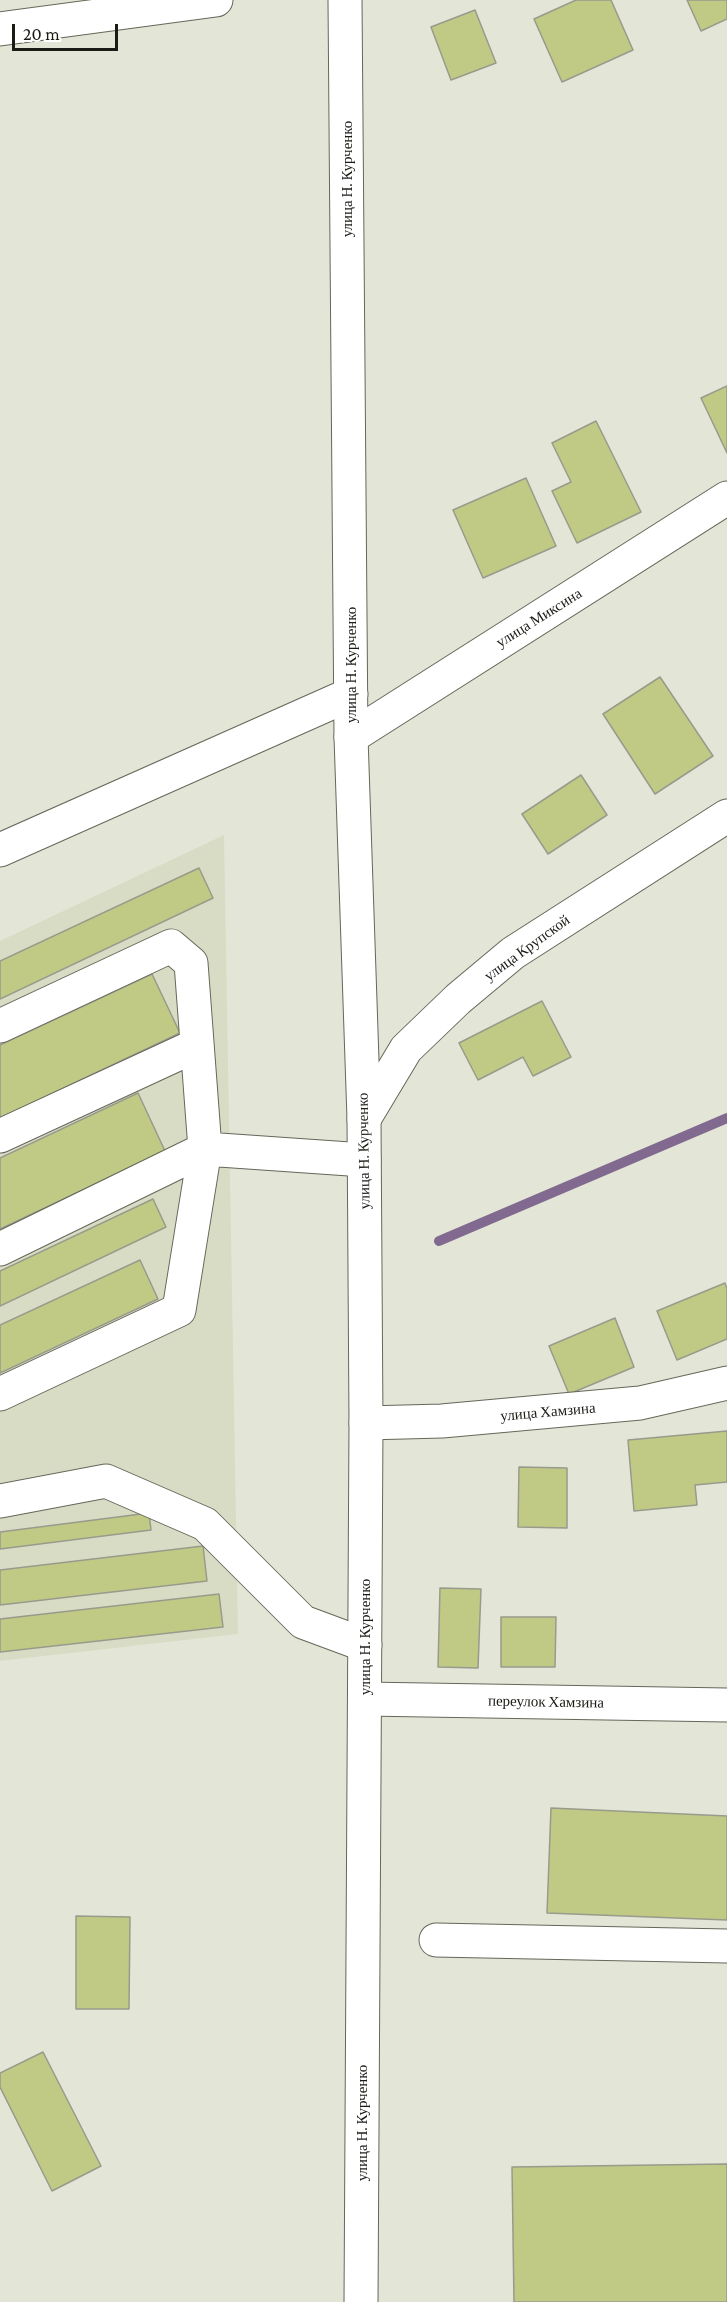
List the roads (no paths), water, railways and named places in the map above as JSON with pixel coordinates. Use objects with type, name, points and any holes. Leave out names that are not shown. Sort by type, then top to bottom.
[{"type":"main road","points":[[0,29],[217,0]]},
{"type":"main road","name":"улица Н. Курченко","points":[[345,0],[351,737],[364,1119],[366,1424],[361,2302]]},
{"type":"main road","name":"улица Миксина","points":[[351,737],[727,498]]},
{"type":"main road","points":[[0,850],[351,694]]},
{"type":"main road","name":"улица Крупской","points":[[364,1119],[406,1049],[458,999],[513,953],[727,816]]},
{"type":"main road","points":[[0,1026],[171,946],[191,963],[205,1149],[179,1310],[0,1394]]},
{"type":"main road","points":[[0,1136],[197,1045]]},
{"type":"main road","points":[[0,1249],[205,1149],[364,1160]]},
{"type":"main road","name":"улица Хамзина","points":[[366,1424],[442,1421],[640,1403],[727,1383]]},
{"type":"main road","points":[[0,1501],[106,1481],[205,1524],[303,1622],[365,1645]]},
{"type":"main road","name":"переулок Хамзина","points":[[365,1699],[727,1705]]},
{"type":"main road","points":[[436,1940],[727,1946]]},
{"type":"waterway","points":[[439,1241],[727,1118]]}]
